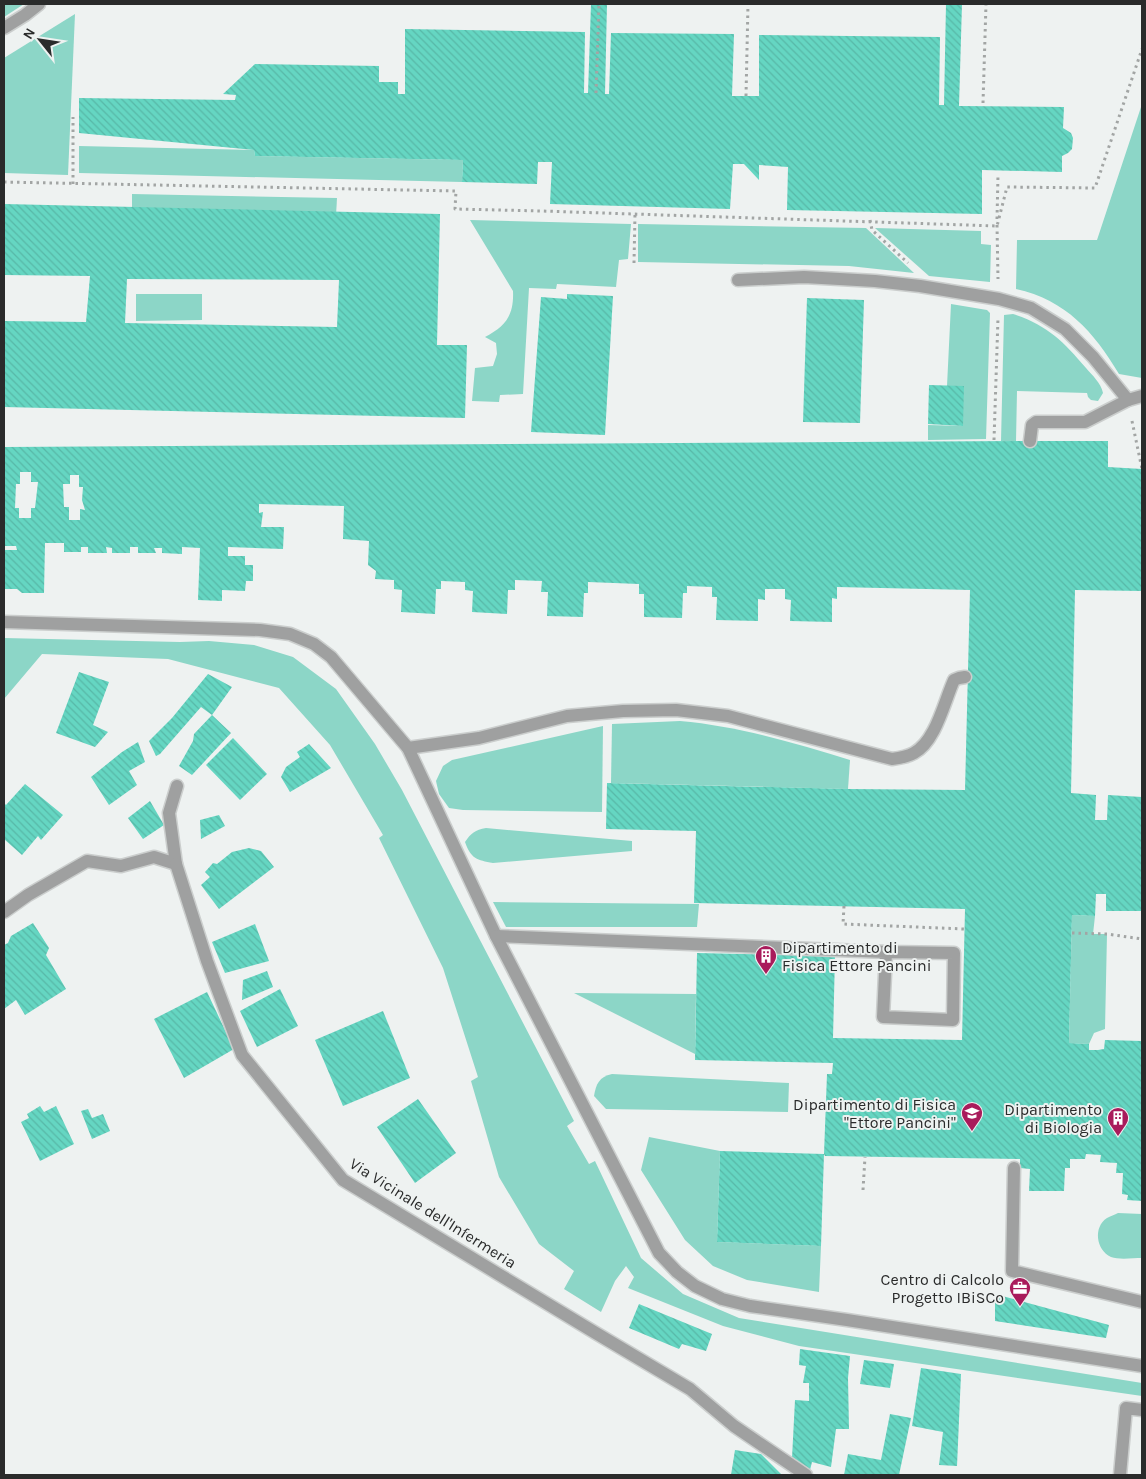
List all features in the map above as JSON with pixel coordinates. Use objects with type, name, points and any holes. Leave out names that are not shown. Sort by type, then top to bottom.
[{"type":"street","points":[[4,28],[39,4]]},
{"type":"street","points":[[738,280],[804,277],[867,280],[920,286],[999,299],[1031,308],[1065,328],[1093,357],[1128,400]]},
{"type":"street","points":[[1030,441],[1032,425],[1036,422],[1085,422],[1128,400],[1142,396]]},
{"type":"street","points":[[4,622],[260,630],[290,634],[314,644],[332,657],[408,748],[496,936],[659,1253],[676,1272],[695,1286],[722,1299],[750,1306],[1142,1366]]},
{"type":"street","points":[[408,748],[479,738],[567,716],[623,711],[676,710],[728,716],[892,759],[906,757],[916,752],[925,743],[933,731],[954,680],[965,677]]},
{"type":"street","name":"Via Vicinale dell'Infermeria","points":[[177,786],[170,813],[176,864],[242,1055],[343,1180],[690,1389],[734,1426],[806,1475]]},
{"type":"street","points":[[4,912],[87,861],[120,866],[154,857],[176,864]]},
{"type":"street","points":[[496,936],[886,952],[954,953],[953,1020],[882,1018],[886,952]]},
{"type":"street","points":[[1014,1168],[1012,1271],[1142,1302]]},
{"type":"street","points":[[1120,1475],[1126,1408],[1142,1410]]},
{"type":"path","points":[[596,93],[599,4]]},
{"type":"path","points":[[746,96],[748,4]]},
{"type":"path","points":[[983,103],[986,4]]},
{"type":"path","points":[[4,182],[456,191],[455,209],[870,220],[997,226],[1007,187],[1095,188],[1142,49]]},
{"type":"path","points":[[73,117],[73,184]]},
{"type":"path","points":[[634,263],[635,214]]},
{"type":"path","points":[[870,220],[872,230],[920,274],[920,286]]},
{"type":"path","points":[[1128,400],[1142,469]]},
{"type":"path","points":[[844,906],[842,924],[964,928]]},
{"type":"path","points":[[1072,933],[1107,934],[1142,939]]},
{"type":"path","points":[[863,1190],[865,1158]]},
{"type":"green space","points":[[4,4],[24,4],[4,17]]},
{"type":"green space","points":[[75,14],[68,175],[4,173],[4,58]]},
{"type":"green space","points":[[1142,104],[1142,378],[1119,374],[1089,332],[1064,310],[1034,294],[1016,289],[1017,240],[1097,240]]},
{"type":"green space","points":[[79,146],[254,150],[255,156],[463,160],[462,182],[79,173]]},
{"type":"green space","points":[[132,194],[337,198],[336,216],[132,212]]},
{"type":"green space","points":[[470,220],[631,224],[628,259],[619,260],[616,287],[557,284],[556,289],[529,288],[523,394],[500,395],[499,402],[472,401],[475,368],[493,366],[497,354],[496,343],[485,337],[498,329],[507,319],[512,307],[513,291]]},
{"type":"green space","points":[[638,224],[866,228],[914,273],[849,266],[638,262]]},
{"type":"green space","points":[[875,228],[981,231],[981,244],[991,245],[990,282],[929,276]]},
{"type":"green space","points":[[136,294],[202,294],[202,320],[136,321]]},
{"type":"green space","points":[[951,304],[987,310],[990,313],[986,439],[928,440],[928,425],[962,426],[947,386]]},
{"type":"green space","points":[[1013,314],[1036,323],[1062,342],[1096,379],[1103,393],[1098,401],[1091,400],[1087,393],[1017,391],[1016,441],[1001,441],[1004,315]]},
{"type":"green space","points":[[4,638],[209,641],[254,645],[293,657],[336,689],[375,744],[402,790],[574,1121],[567,1126],[589,1164],[595,1161],[641,1258],[683,1294],[739,1318],[1142,1383],[1142,1396],[799,1346],[723,1326],[628,1288],[634,1277],[626,1266],[615,1281],[601,1312],[564,1289],[574,1271],[539,1244],[499,1177],[471,1081],[478,1077],[443,968],[379,838],[383,835],[330,745],[279,688],[168,659],[42,654],[4,699]]},
{"type":"green space","points":[[680,721],[745,731],[850,760],[848,789],[611,783],[612,724]]},
{"type":"green space","points":[[603,726],[602,812],[463,810],[449,808],[439,794],[436,781],[443,766],[452,760]]},
{"type":"green space","points":[[486,828],[632,841],[632,851],[493,863],[475,858],[465,842],[474,832]]},
{"type":"green space","points":[[493,902],[699,904],[697,927],[506,927]]},
{"type":"green space","points":[[1072,915],[1095,916],[1093,934],[1107,934],[1105,1029],[1094,1033],[1089,1044],[1069,1043]]},
{"type":"green space","points":[[574,993],[696,994],[695,1054]]},
{"type":"green space","points":[[612,1074],[789,1083],[788,1112],[606,1109],[594,1096],[599,1082],[604,1077]]},
{"type":"green space","points":[[649,1137],[720,1151],[717,1242],[821,1246],[819,1292],[747,1280],[713,1266],[685,1240],[641,1170]]},
{"type":"green space","points":[[1118,1213],[1142,1214],[1142,1258],[1114,1258],[1106,1254],[1099,1244],[1098,1232],[1103,1222]]},
{"type":"building","points":[[591,4],[607,4],[605,94],[609,94],[611,33],[734,34],[732,96],[759,96],[759,35],[940,37],[939,105],[944,105],[946,4],[962,4],[959,106],[1064,107],[1063,128],[1071,133],[1073,138],[1072,149],[1062,156],[1062,172],[982,170],[982,214],[787,210],[788,167],[759,165],[759,180],[744,164],[733,164],[730,209],[550,204],[552,162],[538,162],[537,184],[462,182],[463,160],[255,156],[254,150],[79,133],[79,98],[235,100],[236,95],[223,94],[255,64],[379,66],[379,82],[398,82],[398,94],[405,94],[405,29],[585,32],[584,93],[588,93]]},
{"type":"building","points":[[4,204],[440,214],[437,345],[467,345],[465,418],[4,407],[4,321],[86,322],[90,276],[4,275]],"holes":[[[127,279],[339,280],[337,327],[125,323]]]},
{"type":"building","points":[[567,294],[613,296],[605,435],[531,432],[541,297],[567,299]]},
{"type":"building","points":[[807,298],[864,300],[860,423],[803,422]]},
{"type":"building","points":[[929,385],[964,386],[963,426],[928,424]]},
{"type":"building","points":[[1108,441],[1108,467],[1142,469],[1142,591],[1075,590],[1071,793],[1096,795],[1095,820],[1107,820],[1108,795],[1142,797],[1142,911],[1106,911],[1106,894],[1096,894],[1095,916],[1072,915],[1069,1043],[1089,1044],[1089,1050],[1098,1050],[1104,1049],[1105,1040],[1142,1041],[1142,1201],[1127,1200],[1128,1195],[1122,1194],[1123,1173],[1116,1173],[1117,1163],[1100,1162],[1101,1155],[1086,1154],[1085,1159],[1070,1159],[1070,1168],[1065,1168],[1064,1191],[1029,1191],[1030,1169],[1020,1168],[1020,1159],[825,1156],[827,1074],[832,1074],[833,1063],[695,1060],[697,953],[835,956],[833,1038],[962,1040],[965,909],[694,903],[696,831],[606,829],[607,783],[965,790],[970,590],[837,587],[837,599],[832,598],[832,622],[790,621],[791,600],[785,599],[785,589],[765,589],[765,600],[758,599],[758,621],[716,620],[717,597],[712,597],[712,587],[687,586],[687,593],[683,593],[682,618],[644,617],[644,594],[639,594],[639,584],[588,582],[588,593],[584,593],[583,617],[547,616],[548,592],[541,592],[542,581],[515,580],[515,590],[508,590],[507,614],[472,612],[473,591],[465,590],[465,582],[441,581],[441,589],[436,589],[435,614],[401,612],[402,590],[394,589],[394,580],[375,579],[376,571],[368,565],[369,541],[343,539],[344,506],[259,504],[259,513],[263,512],[261,527],[284,527],[283,549],[228,547],[228,556],[245,556],[245,565],[253,565],[253,581],[246,581],[245,591],[222,590],[222,601],[198,600],[200,548],[182,547],[182,554],[162,553],[162,548],[154,548],[156,553],[138,553],[138,547],[130,547],[130,553],[112,553],[112,548],[106,547],[107,553],[88,553],[88,547],[81,547],[81,552],[64,552],[64,543],[45,543],[44,593],[22,593],[17,589],[4,589],[4,550],[17,550],[16,546],[4,546],[4,447]],"holes":[[[20,472],[31,472],[31,482],[38,482],[35,508],[31,508],[31,518],[19,518],[19,508],[15,508],[16,484],[20,484]],[[70,475],[79,475],[79,487],[83,487],[82,500],[85,510],[80,509],[80,520],[69,520],[69,507],[64,507],[63,484],[70,484]]]},
{"type":"building","points":[[79,672],[109,682],[93,725],[108,732],[95,747],[56,733]]},
{"type":"building","points":[[208,674],[232,687],[212,715],[201,707],[160,754],[156,756],[149,741],[172,718]]},
{"type":"building","points":[[212,715],[231,733],[192,775],[179,766],[193,741],[194,734]]},
{"type":"building","points":[[233,738],[267,774],[240,800],[206,765]]},
{"type":"building","points":[[138,742],[145,762],[129,771],[137,785],[109,805],[91,777],[122,752]]},
{"type":"building","points":[[309,744],[331,768],[290,792],[281,777],[286,767],[300,757],[297,752]]},
{"type":"building","points":[[25,784],[63,815],[41,840],[38,836],[22,855],[4,839],[4,803],[6,805]]},
{"type":"building","points":[[150,801],[164,825],[143,839],[128,818]]},
{"type":"building","points":[[219,815],[225,826],[201,839],[200,820]]},
{"type":"building","points":[[249,848],[261,851],[274,867],[219,909],[201,885],[210,877],[205,872],[213,863],[217,864],[232,852]]},
{"type":"building","points":[[33,923],[49,948],[46,955],[66,989],[25,1015],[16,1000],[4,1009],[4,945],[8,943],[11,936]]},
{"type":"building","points":[[255,924],[269,961],[225,973],[212,942]]},
{"type":"building","points":[[267,971],[273,987],[242,1000],[243,980]]},
{"type":"building","points":[[280,989],[298,1026],[257,1047],[240,1011]]},
{"type":"building","points":[[207,992],[234,1049],[184,1078],[154,1019]]},
{"type":"building","points":[[383,1011],[410,1078],[343,1106],[315,1040]]},
{"type":"building","points":[[418,1099],[456,1153],[415,1183],[377,1127]]},
{"type":"building","points":[[40,1106],[44,1112],[56,1106],[74,1144],[40,1161],[21,1122],[29,1118],[27,1114]]},
{"type":"building","points":[[88,1109],[92,1118],[103,1114],[110,1131],[92,1139],[81,1111]]},
{"type":"building","points":[[720,1151],[824,1154],[821,1246],[717,1242]]},
{"type":"building","name":"Centro di Calcolo Progetto IBiSCo","points":[[995,1294],[1109,1325],[1106,1338],[995,1321]]},
{"type":"building","points":[[639,1304],[712,1334],[706,1351],[682,1344],[679,1349],[629,1328]]},
{"type":"building","points":[[800,1349],[850,1356],[848,1378],[849,1429],[836,1429],[831,1467],[812,1462],[810,1470],[792,1458],[795,1400],[809,1401],[809,1383],[803,1383],[806,1366],[799,1365]]},
{"type":"building","points":[[864,1360],[894,1364],[890,1388],[860,1384]]},
{"type":"building","points":[[921,1368],[961,1374],[957,1466],[939,1465],[943,1432],[912,1426]]},
{"type":"building","points":[[890,1414],[911,1418],[899,1475],[844,1475],[848,1454],[881,1460]]},
{"type":"building","points":[[735,1450],[761,1454],[782,1475],[731,1475]]},
{"type":"place","name":"Dipartimento di Fisica Ettore Pancini","points":[[766,975]]},
{"type":"place","name":"Dipartimento di Fisica \"Ettore Pancini\"","points":[[972,1132]]},
{"type":"place","name":"Dipartimento di Biologia","points":[[1118,1137]]},
{"type":"place","name":"Centro di Calcolo Progetto IBiSCo","points":[[1020,1307]]}]
